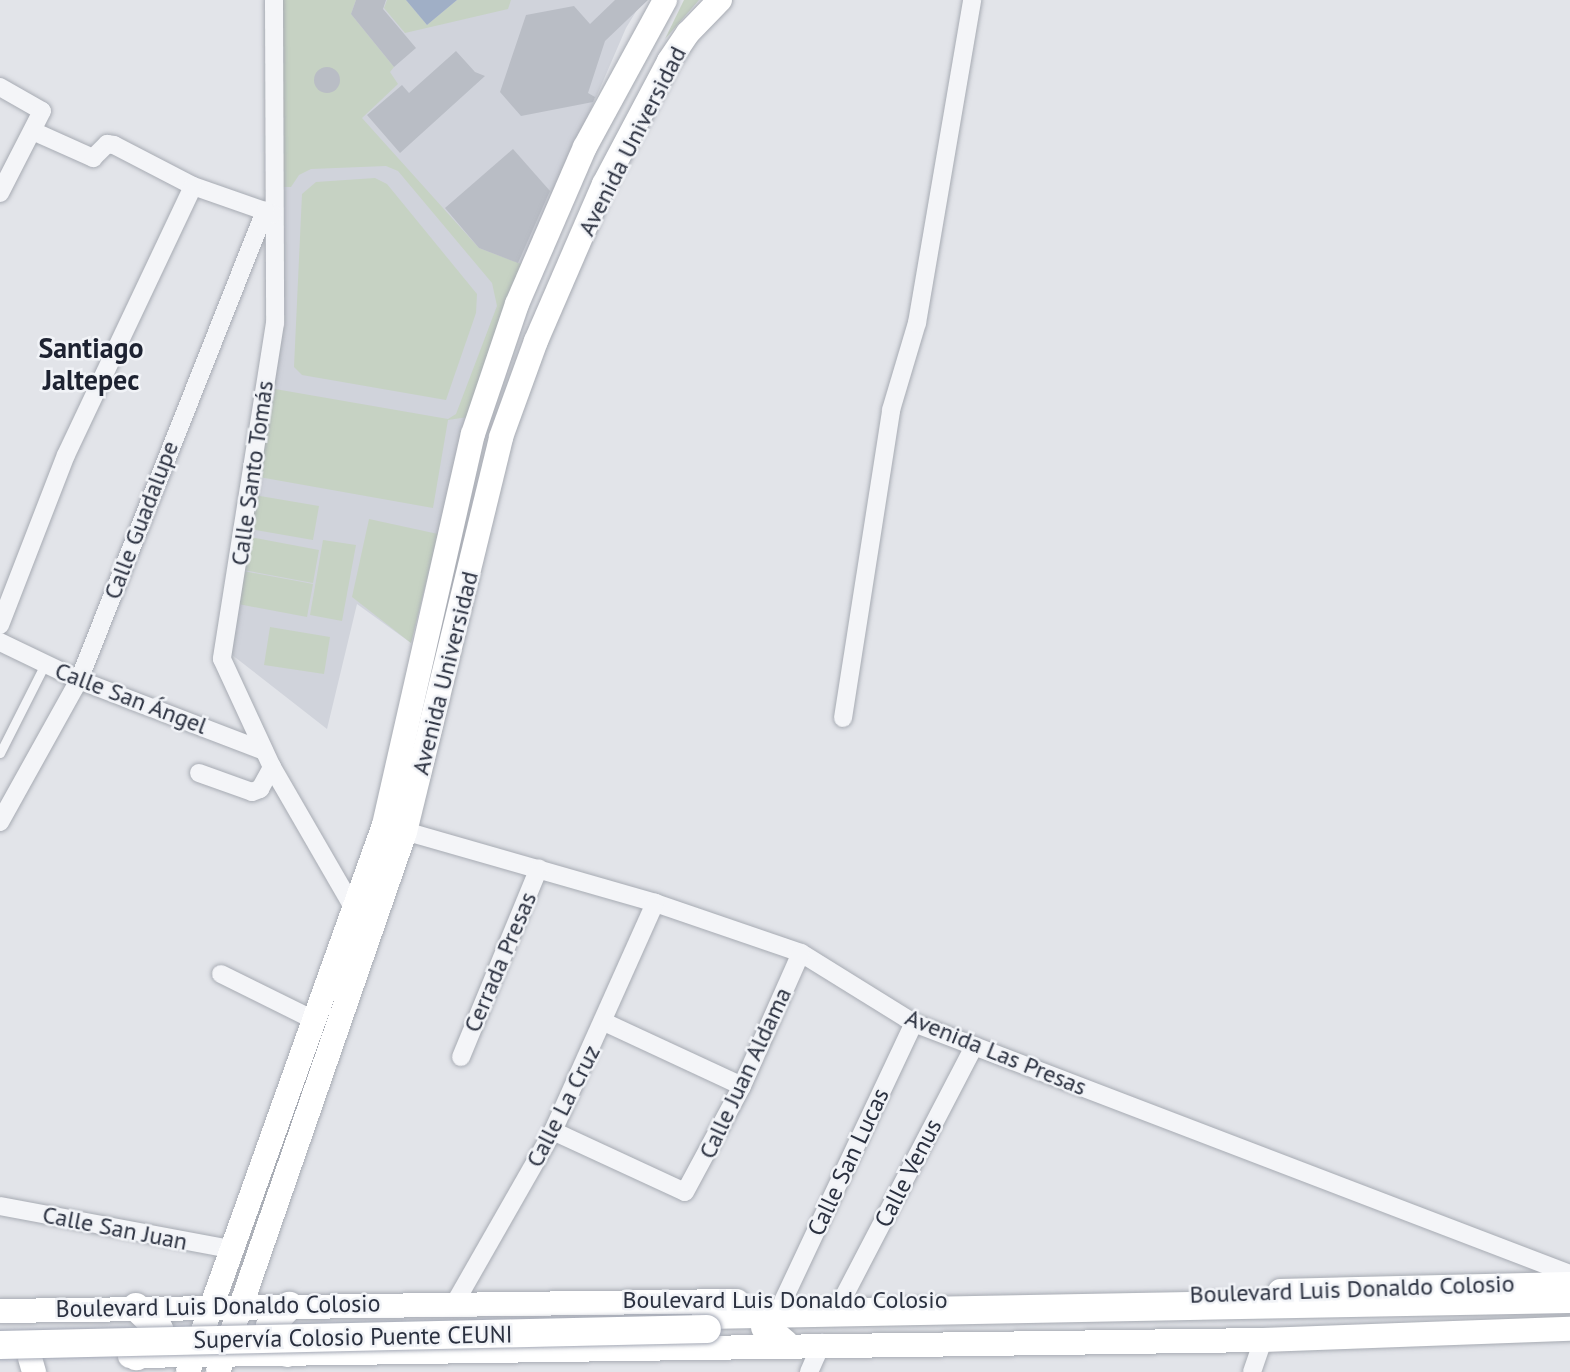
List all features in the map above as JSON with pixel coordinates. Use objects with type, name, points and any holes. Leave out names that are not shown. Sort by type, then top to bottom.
[{"type":"main road","points":[[775,1322],[1570,1299]]},
{"type":"main road","points":[[287,1353],[273,1342],[270,1326],[289,1306]]},
{"type":"main road","points":[[136,1307],[159,1329],[155,1344],[137,1356]]},
{"type":"main road","name":"Supervía Colosio Puente CEUNI","points":[[1,1310],[707,1322]]},
{"type":"main road","points":[[707,1322],[1570,1312]]},
{"type":"main road","name":"Supervía Colosio Puente CEUNI","points":[[0,1345],[707,1322]]},
{"type":"street","name":"Calle Santo Tomás","points":[[274,0],[271,214],[275,323],[222,659],[268,759],[355,911]]},
{"type":"street","name":"Avenida Universidad","points":[[221,1363],[394,828],[501,438],[536,341],[604,184],[669,61],[688,33],[720,0]]},
{"type":"street","points":[[843,718],[891,410],[917,323],[972,0]]},
{"type":"street","name":"Avenida Universidad","points":[[191,1363],[230,1249],[355,911],[394,828],[473,433],[517,304],[585,147],[656,7]]},
{"type":"street","points":[[0,87],[42,111],[35,132],[0,193]]},
{"type":"street","points":[[35,132],[93,158],[107,144],[114,145],[193,186],[271,214]]},
{"type":"street","points":[[0,625],[66,455],[193,186]]},
{"type":"street","name":"Calle Guadalupe","points":[[0,822],[79,680],[271,214]]},
{"type":"street","name":"Calle San Ángel","points":[[0,642],[79,680],[268,759]]},
{"type":"street","points":[[199,773],[252,792],[260,789],[268,759]]},
{"type":"street","name":"Avenida Las Presas","points":[[394,828],[655,903],[801,953],[914,1023],[1570,1274]]},
{"type":"street","name":"Cerrada Presas","points":[[461,1057],[539,868]]},
{"type":"street","name":"Calle La Cruz","points":[[456,1301],[553,1131],[655,903]]},
{"type":"street","name":"Calle Juan Aldama","points":[[553,1131],[685,1192],[742,1086],[801,953]]},
{"type":"street","points":[[221,974],[314,1020]]},
{"type":"street","points":[[604,1022],[742,1086]]},
{"type":"street","name":"Calle San Lucas","points":[[775,1322],[914,1023]]},
{"type":"street","name":"Calle Venus","points":[[842,1300],[974,1046]]},
{"type":"street","name":"Calle San Juan","points":[[0,1206],[230,1249]]},
{"type":"street","name":"Boulevard Luis Donaldo Colosio","points":[[0,1358],[32,1365],[137,1356],[191,1363],[221,1363],[287,1353],[775,1322],[842,1300],[1570,1284]]},
{"type":"street","name":"Boulevard Luis Donaldo Colosio","points":[[1,1310],[209,1308],[456,1301],[775,1322],[822,1343],[1262,1340],[1570,1329]]},
{"type":"street","points":[[1252,1372],[1262,1340]]},
{"type":"street","points":[[809,1372],[822,1343]]},
{"type":"lane","points":[[0,753],[45,664]]},
{"type":"shaded area","points":[[283,0],[643,0],[626,28],[512,292],[468,417],[411,643],[357,604],[327,729],[227,651],[253,482],[282,154]]},
{"type":"green space","points":[[283,0],[356,0],[351,14],[394,67],[390,72],[398,84],[362,118],[479,248],[524,265],[468,417],[448,420],[433,508],[259,477],[275,389],[448,419],[456,414],[497,306],[492,283],[398,171],[386,166],[311,169],[299,175],[291,187],[283,187]]},
{"type":"green space","points":[[387,0],[406,0],[427,25],[457,0],[511,0],[508,9],[405,33],[384,8]]},
{"type":"green space","points":[[684,0],[699,0],[665,39],[682,4]]},
{"type":"green space","points":[[375,178],[387,184],[477,294],[476,313],[446,400],[302,375],[294,367],[302,194],[316,182]]},
{"type":"green space","points":[[254,495],[319,506],[313,540],[249,529]]},
{"type":"green space","points":[[369,519],[438,534],[411,643],[352,597]]},
{"type":"green space","points":[[250,537],[319,550],[313,583],[244,570]]},
{"type":"green space","points":[[323,540],[356,545],[342,621],[310,615]]},
{"type":"green space","points":[[243,571],[313,584],[307,617],[238,604]]},
{"type":"green space","points":[[270,627],[330,637],[324,674],[264,665]]},
{"type":"water","points":[[406,0],[457,0],[427,25]]},
{"type":"building","points":[[356,0],[386,0],[383,9],[416,48],[394,67],[351,14]]},
{"type":"building","points":[[615,0],[648,0],[605,41],[588,93],[595,97],[593,102],[521,116],[500,92],[526,15],[574,6],[590,24]]},
{"type":"building","points":[[456,51],[475,72],[485,76],[400,153],[367,115],[402,85],[409,93]]},
{"type":"building","points":[[327,67],[336,71],[340,80],[336,89],[327,93],[318,89],[314,80],[318,71]]},
{"type":"building","points":[[513,149],[550,191],[518,263],[479,248],[445,208]]},
{"type":"district","name":"Santiago Jaltepec","points":[[91,364]]}]
